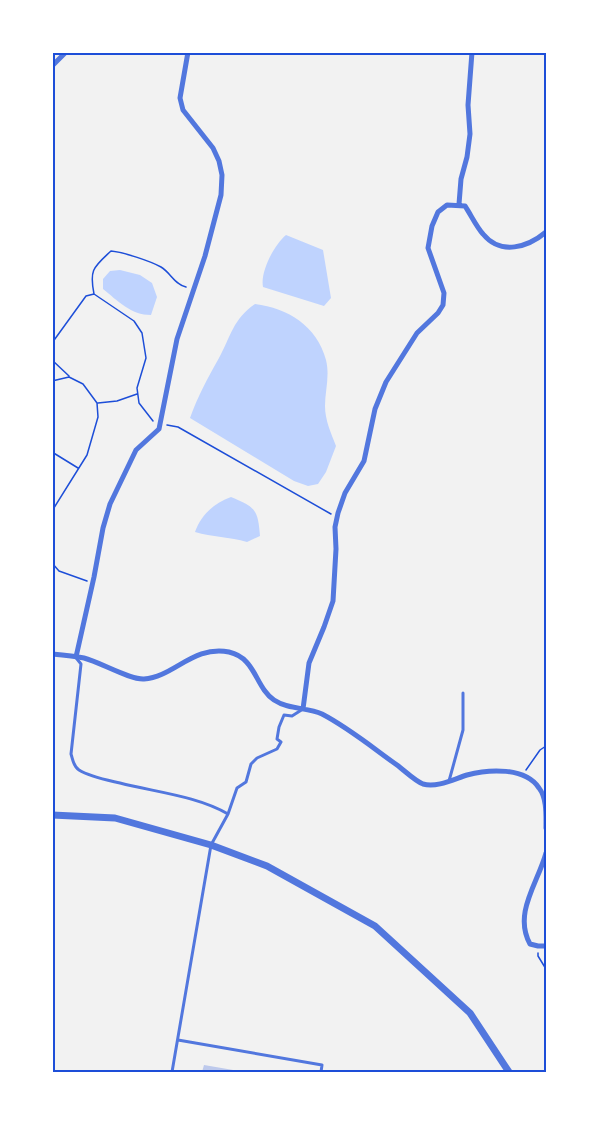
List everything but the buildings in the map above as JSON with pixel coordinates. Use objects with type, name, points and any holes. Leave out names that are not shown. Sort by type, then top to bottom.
[{"type":"street","points":[[52,66],[66,52]]},
{"type":"street","points":[[76,657],[110,504],[136,450],[159,427],[177,339],[221,195],[222,175],[213,148],[183,110],[180,98],[188,52]]},
{"type":"street","points":[[459,204],[461,179],[470,134],[468,105],[472,52]]},
{"type":"street","points":[[303,709],[309,663],[333,601],[337,516],[345,493],[364,461],[373,418],[386,382],[417,333],[438,313],[443,304],[444,293],[428,248],[432,226],[438,212],[447,205],[465,206],[483,234],[493,243],[507,248],[522,247],[546,232]]},
{"type":"street","points":[[52,654],[84,658],[141,679],[155,677],[189,659],[212,651],[231,652],[246,660],[274,700],[291,708],[323,715],[423,784],[437,785],[471,774],[497,770],[523,775],[540,788],[544,801],[546,828]]},
{"type":"street","points":[[52,814],[115,818],[210,845],[267,866],[375,926],[471,1013],[509,1072]]},
{"type":"street","points":[[546,853],[542,871],[526,902],[523,919],[526,937],[530,944],[546,946]]},
{"type":"lane","points":[[76,657],[81,664],[73,764],[79,770],[102,778],[195,801],[228,814]]},
{"type":"lane","points":[[449,781],[463,730],[463,693]]},
{"type":"lane","points":[[172,1072],[210,845],[228,814],[237,788],[246,782],[251,764],[257,758],[277,749],[280,742],[277,739],[281,719],[284,715],[292,716],[303,709]]},
{"type":"lane","points":[[178,1040],[322,1065],[321,1072]]},
{"type":"path","points":[[194,289],[181,286],[162,268],[111,250],[98,263],[91,276],[94,294],[134,321],[142,333],[146,358],[137,388],[139,403],[159,427],[178,427],[326,512],[337,516]]},
{"type":"path","points":[[52,343],[86,296],[94,294]]},
{"type":"path","points":[[52,360],[69,377],[83,384],[97,403],[98,417],[87,455],[52,511]]},
{"type":"path","points":[[52,381],[69,377]]},
{"type":"path","points":[[97,403],[117,401],[138,393]]},
{"type":"path","points":[[52,452],[79,469]]},
{"type":"path","points":[[52,562],[59,571],[93,583]]},
{"type":"path","points":[[523,775],[540,750],[546,746]]},
{"type":"path","points":[[538,946],[538,956],[546,969]]},
{"type":"water","points":[[286,235],[323,250],[331,298],[324,306],[263,287],[269,259]]},
{"type":"water","points":[[120,270],[140,275],[152,283],[157,297],[151,315],[131,310],[103,289],[103,279],[110,271]]},
{"type":"water","points":[[255,304],[279,310],[300,321],[316,337],[322,348],[328,372],[325,411],[336,446],[326,472],[318,484],[308,486],[294,481],[190,418],[233,328]]},
{"type":"water","points":[[231,497],[254,510],[260,536],[247,542],[195,532],[209,510]]}]
